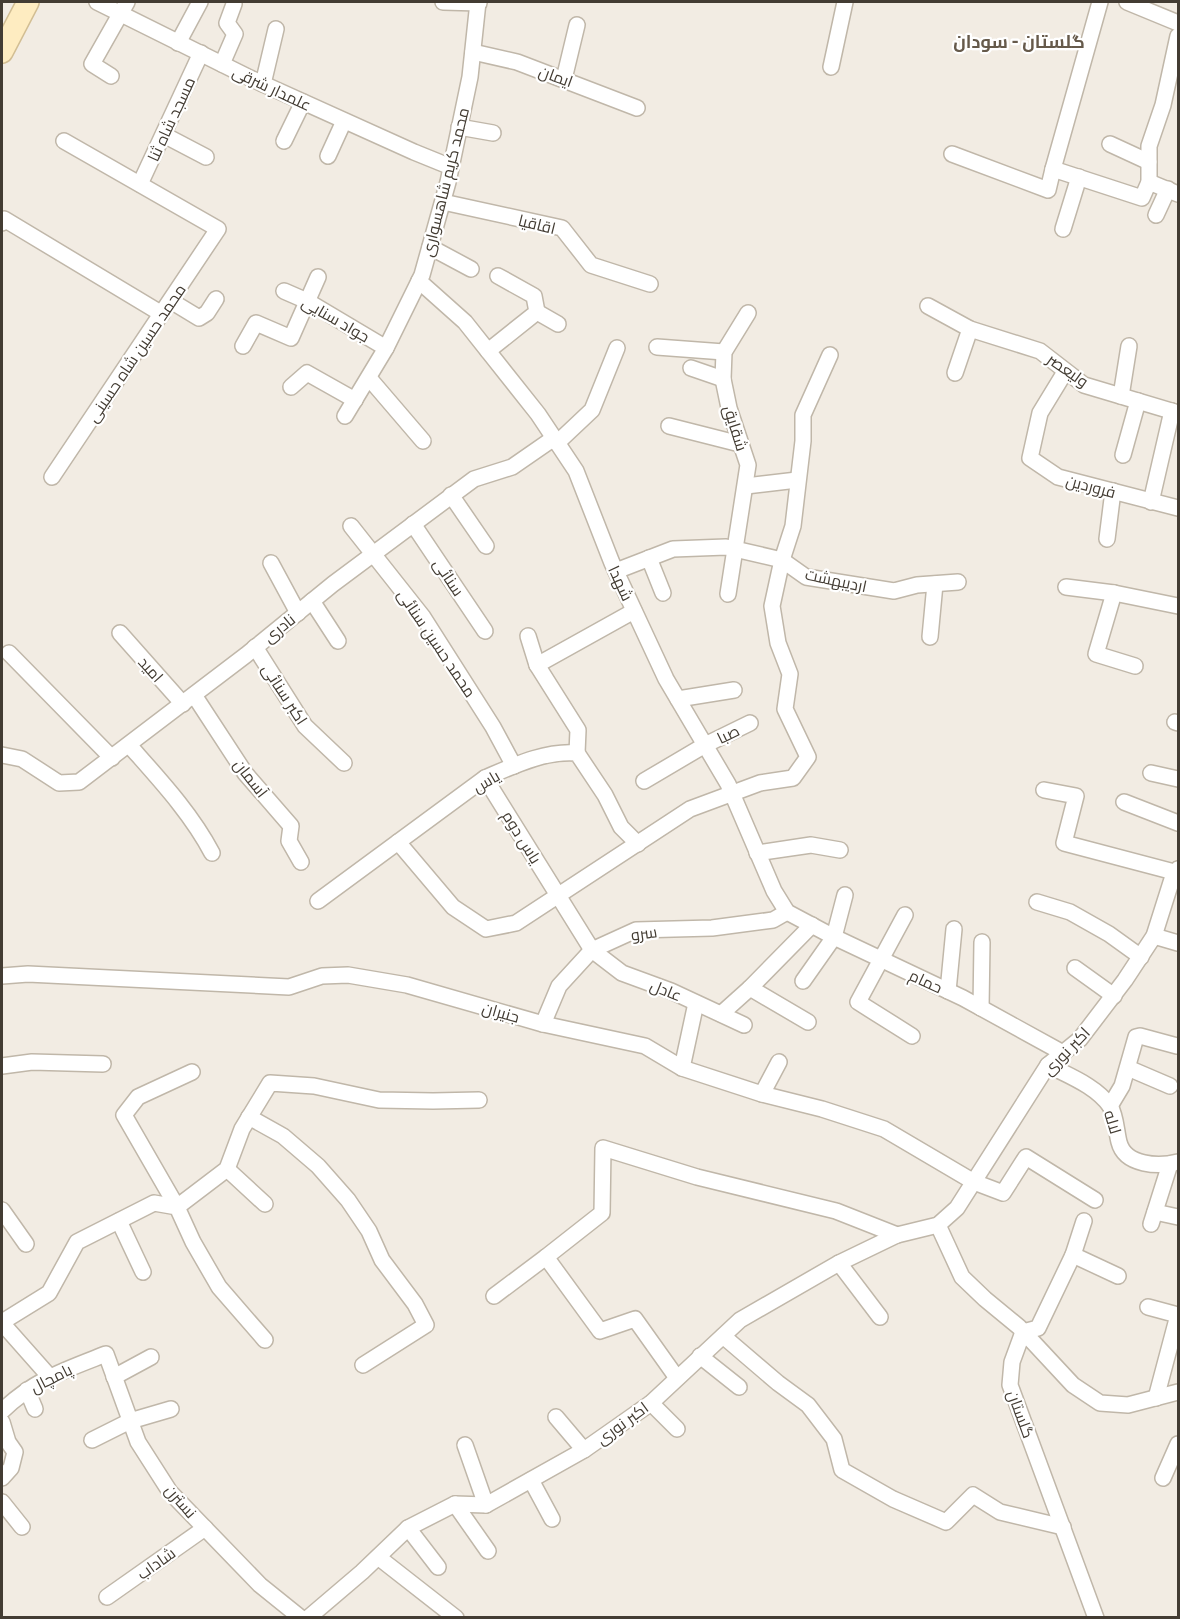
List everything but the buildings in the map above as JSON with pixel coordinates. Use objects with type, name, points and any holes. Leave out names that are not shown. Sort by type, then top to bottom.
[{"type":"main road","points":[[2,24],[12,2]]},
{"type":"main road","points":[[2,52],[28,2]]},
{"type":"street","name":"علمدار شرقی","points":[[97,2],[124,7],[178,44],[344,121],[451,167]]},
{"type":"street","points":[[178,44],[200,2]]},
{"type":"street","points":[[443,2],[478,2]]},
{"type":"street","name":"محمد کریم شاهسواری","points":[[345,416],[386,348],[419,281],[430,247],[443,202],[459,127],[473,52],[478,2]]},
{"type":"street","points":[[831,67],[845,2]]},
{"type":"street","points":[[952,154],[1048,190],[1100,2]]},
{"type":"street","points":[[1127,2],[1179,23]]},
{"type":"street","points":[[222,64],[236,34],[227,23],[234,4]]},
{"type":"street","points":[[111,76],[92,64],[124,7]]},
{"type":"street","points":[[564,79],[577,25]]},
{"type":"street","points":[[263,84],[276,29]]},
{"type":"street","points":[[1053,169],[1142,198],[1149,182],[1149,146],[1163,105],[1179,36]]},
{"type":"street","name":"ایمان","points":[[473,52],[517,62],[637,108]]},
{"type":"street","name":"مسجد شاه ثنا","points":[[140,184],[201,53]]},
{"type":"street","points":[[284,141],[303,102]]},
{"type":"street","points":[[328,156],[344,121]]},
{"type":"street","points":[[459,127],[493,133]]},
{"type":"street","points":[[164,135],[206,157]]},
{"type":"street","points":[[64,141],[140,184]]},
{"type":"street","points":[[1110,144],[1149,162]]},
{"type":"street","points":[[1063,230],[1079,177]]},
{"type":"street","points":[[1149,182],[1173,192],[1156,215]]},
{"type":"street","name":"محمد حسین شاه حسینی","points":[[52,477],[218,229],[140,184]]},
{"type":"street","name":"اقاقیا","points":[[443,202],[562,228],[591,265],[650,284]]},
{"type":"street","points":[[2,223],[4,219],[162,314]]},
{"type":"street","points":[[430,247],[471,269]]},
{"type":"street","points":[[498,276],[534,296],[537,312],[558,324]]},
{"type":"street","points":[[243,346],[256,323],[291,338],[318,277]]},
{"type":"street","name":"شهدا","points":[[419,281],[465,322],[538,414],[576,471],[616,571],[666,679],[732,793],[774,891],[788,912]]},
{"type":"street","name":"جواد سنایی","points":[[284,291],[307,301],[386,348]]},
{"type":"street","points":[[171,301],[199,318],[207,313],[216,299]]},
{"type":"street","name":"ولیعصر","points":[[928,306],[970,329],[1040,351],[1084,385],[1175,412]]},
{"type":"street","points":[[488,351],[537,312]]},
{"type":"street","name":"شقایق","points":[[728,594],[748,465],[729,408],[723,380],[724,352],[748,313]]},
{"type":"street","points":[[956,373],[970,329]]},
{"type":"street","points":[[1121,396],[1129,346]]},
{"type":"street","points":[[657,347],[724,352]]},
{"type":"street","name":"نادری","points":[[2,755],[22,759],[59,783],[79,782],[474,478],[512,467],[555,440],[592,410],[617,348]]},
{"type":"street","points":[[398,842],[453,907],[486,929],[516,923],[690,809],[760,783],[793,778],[808,757],[785,708],[790,674],[778,643],[772,606],[782,560],[793,526],[803,441],[803,415],[830,355]]},
{"type":"street","points":[[691,368],[723,380]]},
{"type":"street","name":"فروردین","points":[[1065,372],[1040,413],[1030,458],[1058,477],[1179,508]]},
{"type":"street","points":[[291,387],[307,373],[355,400]]},
{"type":"street","points":[[369,378],[423,441]]},
{"type":"street","points":[[1124,455],[1138,401]]},
{"type":"street","points":[[1151,502],[1175,412]]},
{"type":"street","points":[[669,426],[741,444]]},
{"type":"street","points":[[746,486],[797,480]]},
{"type":"street","points":[[1107,539],[1113,491]]},
{"type":"street","points":[[452,495],[486,546]]},
{"type":"street","name":"سنائی","points":[[413,524],[485,631]]},
{"type":"street","name":"محمد حسین سنائی","points":[[351,526],[423,616],[493,727],[514,766]]},
{"type":"street","name":"اردیبهشت","points":[[616,571],[673,549],[735,548],[782,560],[806,577],[894,591],[917,585],[958,582]]},
{"type":"street","points":[[649,558],[663,593]]},
{"type":"street","points":[[271,563],[298,613]]},
{"type":"street","points":[[930,637],[935,584]]},
{"type":"street","points":[[1066,587],[1114,593],[1179,606]]},
{"type":"street","points":[[1114,593],[1096,654],[1135,666]]},
{"type":"street","points":[[312,601],[338,641]]},
{"type":"street","points":[[537,665],[634,611]]},
{"type":"street","name":"امید","points":[[120,633],[188,699]]},
{"type":"street","points":[[528,636],[537,665],[578,730],[577,753],[605,795],[621,826],[638,844]]},
{"type":"street","name":"اکبر سنائی","points":[[255,647],[306,726],[344,763]]},
{"type":"street","points":[[9,653],[112,758]]},
{"type":"street","points":[[678,699],[734,690]]},
{"type":"street","name":"آسمان","points":[[188,699],[245,774],[291,826],[289,841],[301,862]]},
{"type":"street","name":"صبا","points":[[644,781],[705,745],[750,723]]},
{"type":"street","points":[[129,745],[172,794],[203,836],[212,853]]},
{"type":"street","name":"یاس","points":[[318,901],[485,778],[514,766],[561,752],[577,753]]},
{"type":"street","points":[[1150,773],[1179,779]]},
{"type":"street","name":"یاس دوم","points":[[485,778],[592,950]]},
{"type":"street","points":[[1044,790],[1076,796],[1064,843],[1178,872]]},
{"type":"street","points":[[1124,801],[1179,823]]},
{"type":"street","points":[[757,853],[811,845],[840,850]]},
{"type":"street","name":"اکبر نوری","points":[[308,1617],[408,1528],[455,1504],[486,1504],[584,1450],[651,1402],[740,1320],[839,1263],[897,1235],[938,1225],[957,1208],[1048,1065],[1080,1039],[1141,957],[1154,936],[1178,872]]},
{"type":"street","points":[[803,981],[834,937],[845,895]]},
{"type":"street","points":[[1037,902],[1070,912],[1109,934],[1141,957]]},
{"type":"street","name":"حمام","points":[[788,912],[834,937],[948,991],[1063,1053]]},
{"type":"street","name":"سرو","points":[[543,1024],[559,986],[592,950],[636,930],[712,928],[773,920],[788,912]]},
{"type":"street","points":[[905,915],[858,1002],[912,1036]]},
{"type":"street","points":[[721,1014],[812,925]]},
{"type":"street","points":[[948,991],[954,929]]},
{"type":"street","points":[[1154,936],[1179,943]]},
{"type":"street","points":[[981,1008],[982,942]]},
{"type":"street","name":"عادل","points":[[592,950],[622,973],[744,1025]]},
{"type":"street","points":[[1075,968],[1113,996]]},
{"type":"street","name":"جنیران","points":[[2,976],[28,974],[289,987],[322,976],[348,975],[407,985],[543,1024],[645,1046],[682,1068],[884,1129],[974,1182],[1004,1193],[1026,1157],[1095,1200]]},
{"type":"street","points":[[750,988],[808,1022]]},
{"type":"street","points":[[682,1068],[696,1003]]},
{"type":"street","points":[[1110,1106],[1122,1086],[1136,1037],[1140,1036],[1177,1046]]},
{"type":"street","points":[[2,1065],[32,1062],[103,1064]]},
{"type":"street","points":[[762,1094],[779,1062]]},
{"type":"street","name":"لاله","points":[[1048,1065],[1089,1086],[1110,1106],[1122,1149],[1131,1158],[1150,1165],[1174,1163]]},
{"type":"street","points":[[1128,1068],[1170,1086]]},
{"type":"street","points":[[192,1072],[138,1097],[124,1115],[177,1207],[193,1242],[219,1287],[265,1340]]},
{"type":"street","points":[[49,1376],[2,1323],[49,1293],[77,1242],[154,1203],[177,1207],[228,1169],[242,1129],[270,1083],[314,1086],[379,1100],[479,1100]]},
{"type":"street","points":[[249,1118],[282,1136],[318,1166],[348,1200],[369,1232],[382,1260],[415,1304],[426,1325],[363,1365]]},
{"type":"street","points":[[494,1296],[602,1213],[603,1148],[697,1177],[836,1211],[897,1235]]},
{"type":"street","points":[[1174,1163],[1153,1218],[1179,1217]]},
{"type":"street","points":[[228,1169],[265,1204]]},
{"type":"street","points":[[2,1210],[26,1244]]},
{"type":"street","points":[[119,1221],[143,1272]]},
{"type":"street","points":[[1023,1332],[1038,1328],[1073,1255],[1084,1221]]},
{"type":"street","points":[[938,1225],[962,1277],[1023,1332],[1073,1385],[1100,1403],[1128,1405],[1179,1392]]},
{"type":"street","points":[[1073,1255],[1118,1276]]},
{"type":"street","points":[[546,1257],[600,1331],[635,1319],[677,1378]]},
{"type":"street","points":[[839,1263],[880,1317]]},
{"type":"street","points":[[1148,1307],[1174,1314],[1177,1319],[1156,1398]]},
{"type":"street","name":"گلستان","points":[[1023,1332],[1012,1362],[1010,1385],[1096,1617]]},
{"type":"street","points":[[723,1336],[778,1383],[808,1405],[834,1439],[842,1470],[893,1499],[946,1522],[973,1495],[1000,1512],[1063,1527]]},
{"type":"street","name":"پامچال","points":[[2,1412],[27,1390],[49,1376],[106,1354]]},
{"type":"street","name":"نسترن","points":[[106,1354],[138,1442],[170,1492],[260,1585],[301,1617]]},
{"type":"street","points":[[700,1356],[740,1387]]},
{"type":"street","points":[[114,1377],[151,1357]]},
{"type":"street","points":[[27,1390],[35,1409]]},
{"type":"street","points":[[651,1402],[677,1429]]},
{"type":"street","points":[[92,1440],[130,1421],[171,1409]]},
{"type":"street","points":[[556,1417],[584,1450]]},
{"type":"street","points":[[2,1422],[8,1442],[15,1452],[11,1468],[2,1478]]},
{"type":"street","points":[[465,1444],[486,1504]]},
{"type":"street","points":[[1163,1478],[1179,1444]]},
{"type":"street","points":[[531,1480],[552,1519]]},
{"type":"street","points":[[2,1502],[22,1527]]},
{"type":"street","points":[[455,1504],[488,1551]]},
{"type":"street","name":"شاداب","points":[[107,1597],[205,1528]]},
{"type":"street","points":[[408,1528],[438,1567]]},
{"type":"street","points":[[378,1557],[456,1617]]},
{"type":"district","name":"گلستان - سودان","points":[[1019,42]]}]
